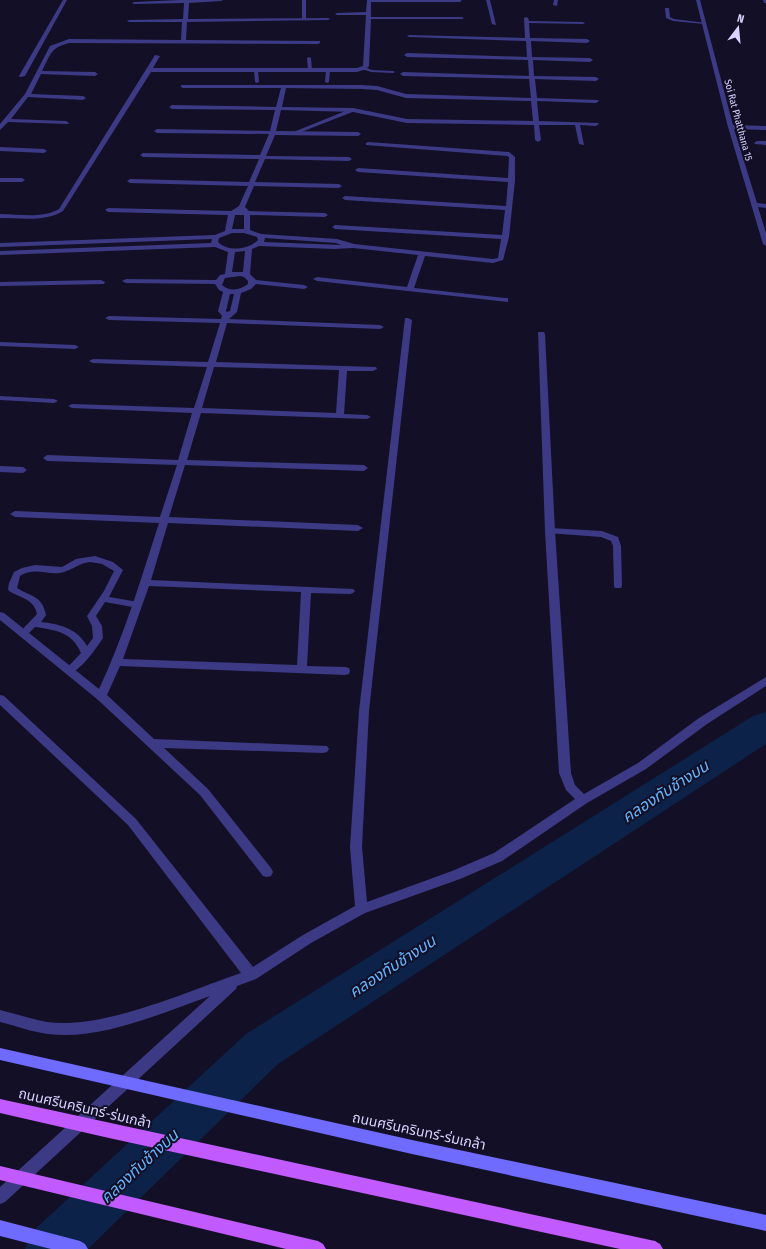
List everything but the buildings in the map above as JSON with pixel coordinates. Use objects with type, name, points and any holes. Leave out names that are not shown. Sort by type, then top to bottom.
[{"type":"main road","name":"ถนนศรีนครินทร์-ร่มเกล้า","points":[[0,1054],[412,1147],[766,1223]]},
{"type":"main road","name":"ถนนศรีนครินทร์-ร่มเกล้า","points":[[0,1106],[655,1249]]},
{"type":"main road","points":[[0,1173],[318,1249]]},
{"type":"main road","points":[[0,1228],[80,1249]]},
{"type":"street","points":[[22,76],[65,0]]},
{"type":"street","points":[[184,42],[187,0]]},
{"type":"street","points":[[134,3],[221,0]]},
{"type":"street","points":[[149,70],[357,70],[366,66],[369,0],[416,4],[423,0],[460,1]]},
{"type":"street","points":[[488,0],[494,24]]},
{"type":"street","name":"Soi Rat Phatthana 15","points":[[698,0],[731,127],[766,244]]},
{"type":"street","points":[[337,14],[462,18]]},
{"type":"street","points":[[129,21],[328,19]]},
{"type":"street","points":[[538,140],[538,123],[527,20],[583,24]]},
{"type":"street","points":[[409,36],[587,41]]},
{"type":"street","points":[[0,128],[27,95],[52,47],[64,42],[318,42]]},
{"type":"street","points":[[407,55],[590,60]]},
{"type":"street","points":[[0,216],[47,215],[61,210],[157,56]]},
{"type":"street","points":[[39,72],[95,74]]},
{"type":"street","points":[[403,74],[596,79]]},
{"type":"street","points":[[183,86],[366,87],[406,96],[596,100]]},
{"type":"street","points":[[228,232],[232,213],[242,207],[272,132],[284,86]]},
{"type":"street","points":[[27,95],[83,98]]},
{"type":"street","points":[[172,107],[353,110],[407,121],[596,124]]},
{"type":"street","points":[[6,120],[66,122]]},
{"type":"street","points":[[577,124],[582,144]]},
{"type":"street","points":[[731,127],[766,128]]},
{"type":"street","points":[[157,131],[358,134]]},
{"type":"street","points":[[756,143],[766,143]]},
{"type":"street","points":[[0,253],[217,245],[232,249],[249,249],[259,244],[334,247],[353,246],[422,254],[496,260],[501,258],[506,237],[512,180],[512,157],[509,154],[368,144]]},
{"type":"street","points":[[0,149],[44,151]]},
{"type":"street","points":[[143,155],[349,159]]},
{"type":"street","points":[[358,170],[512,180]]},
{"type":"street","points":[[130,181],[339,186]]},
{"type":"street","points":[[345,198],[509,208]]},
{"type":"street","points":[[755,208],[766,206]]},
{"type":"street","points":[[242,207],[247,213],[247,232]]},
{"type":"street","points":[[755,208],[766,210]]},
{"type":"street","points":[[108,210],[325,214]]},
{"type":"street","points":[[335,227],[506,237]]},
{"type":"street","points":[[0,245],[216,237],[228,232],[247,232],[260,236],[337,241],[353,246]]},
{"type":"street","points":[[259,244],[262,240],[260,236]]},
{"type":"street","points":[[216,237],[214,242],[217,245]]},
{"type":"street","points":[[228,275],[232,249]]},
{"type":"street","points":[[246,275],[249,249]]},
{"type":"street","points":[[410,289],[422,254]]},
{"type":"street","points":[[126,281],[217,282],[219,279],[228,275],[246,275],[253,282],[304,287]]},
{"type":"street","points":[[317,279],[505,300]]},
{"type":"street","points":[[0,284],[101,282]]},
{"type":"street","points":[[217,282],[219,287],[228,291],[238,291],[248,288],[253,282]]},
{"type":"street","points":[[226,318],[222,311],[228,291]]},
{"type":"street","points":[[101,696],[117,662],[138,605],[211,365],[226,318],[233,312],[238,291]]},
{"type":"street","points":[[109,318],[226,318],[380,327]]},
{"type":"street","points":[[361,909],[356,847],[364,711],[408,320]]},
{"type":"street","points":[[541,334],[550,531],[565,774],[570,787],[583,800]]},
{"type":"street","points":[[0,344],[75,347]]},
{"type":"street","points":[[92,361],[374,369]]},
{"type":"street","points":[[340,416],[343,368]]},
{"type":"street","points":[[0,398],[54,400]]},
{"type":"street","points":[[72,406],[367,417]]},
{"type":"street","points":[[47,458],[364,468]]},
{"type":"street","points":[[0,469],[23,470]]},
{"type":"street","points":[[15,514],[358,528]]},
{"type":"street","points":[[145,583],[350,591]]},
{"type":"street","points":[[302,669],[306,590]]},
{"type":"street","points":[[0,615],[101,696],[204,792],[267,872]]},
{"type":"street","points":[[117,662],[345,671]]},
{"type":"street","points":[[0,1016],[48,1028],[86,1028],[117,1022],[251,975],[307,939],[361,909],[456,875],[498,857],[583,800],[642,766],[703,721],[766,681]]},
{"type":"street","points":[[0,700],[132,822],[251,975]]},
{"type":"street","points":[[151,743],[323,749]]},
{"type":"street","points":[[0,1197],[234,982]]},
{"type":"lane","points":[[304,0],[304,19]]},
{"type":"lane","points":[[667,9],[668,18],[673,20],[704,23]]},
{"type":"lane","points":[[309,58],[310,70]]},
{"type":"lane","points":[[364,68],[371,71],[393,72]]},
{"type":"lane","points":[[256,70],[257,82]]},
{"type":"lane","points":[[327,82],[328,70]]},
{"type":"lane","points":[[294,133],[353,110]]},
{"type":"lane","points":[[0,180],[22,180]]},
{"type":"lane","points":[[550,531],[602,534],[615,539],[617,546],[618,586]]},
{"type":"lane","points":[[23,634],[42,614],[41,607],[35,600],[12,589],[14,580],[18,573],[39,567],[50,570],[67,569],[78,561],[96,558],[110,563],[119,570],[92,616],[97,626],[98,638],[86,654],[69,671]]},
{"type":"lane","points":[[103,599],[138,605]]},
{"type":"lane","points":[[33,624],[56,627],[71,632],[77,637],[86,654]]},
{"type":"waterway","name":"คลองทับช้างบน","points":[[51,1249],[262,1049],[766,726]]}]
